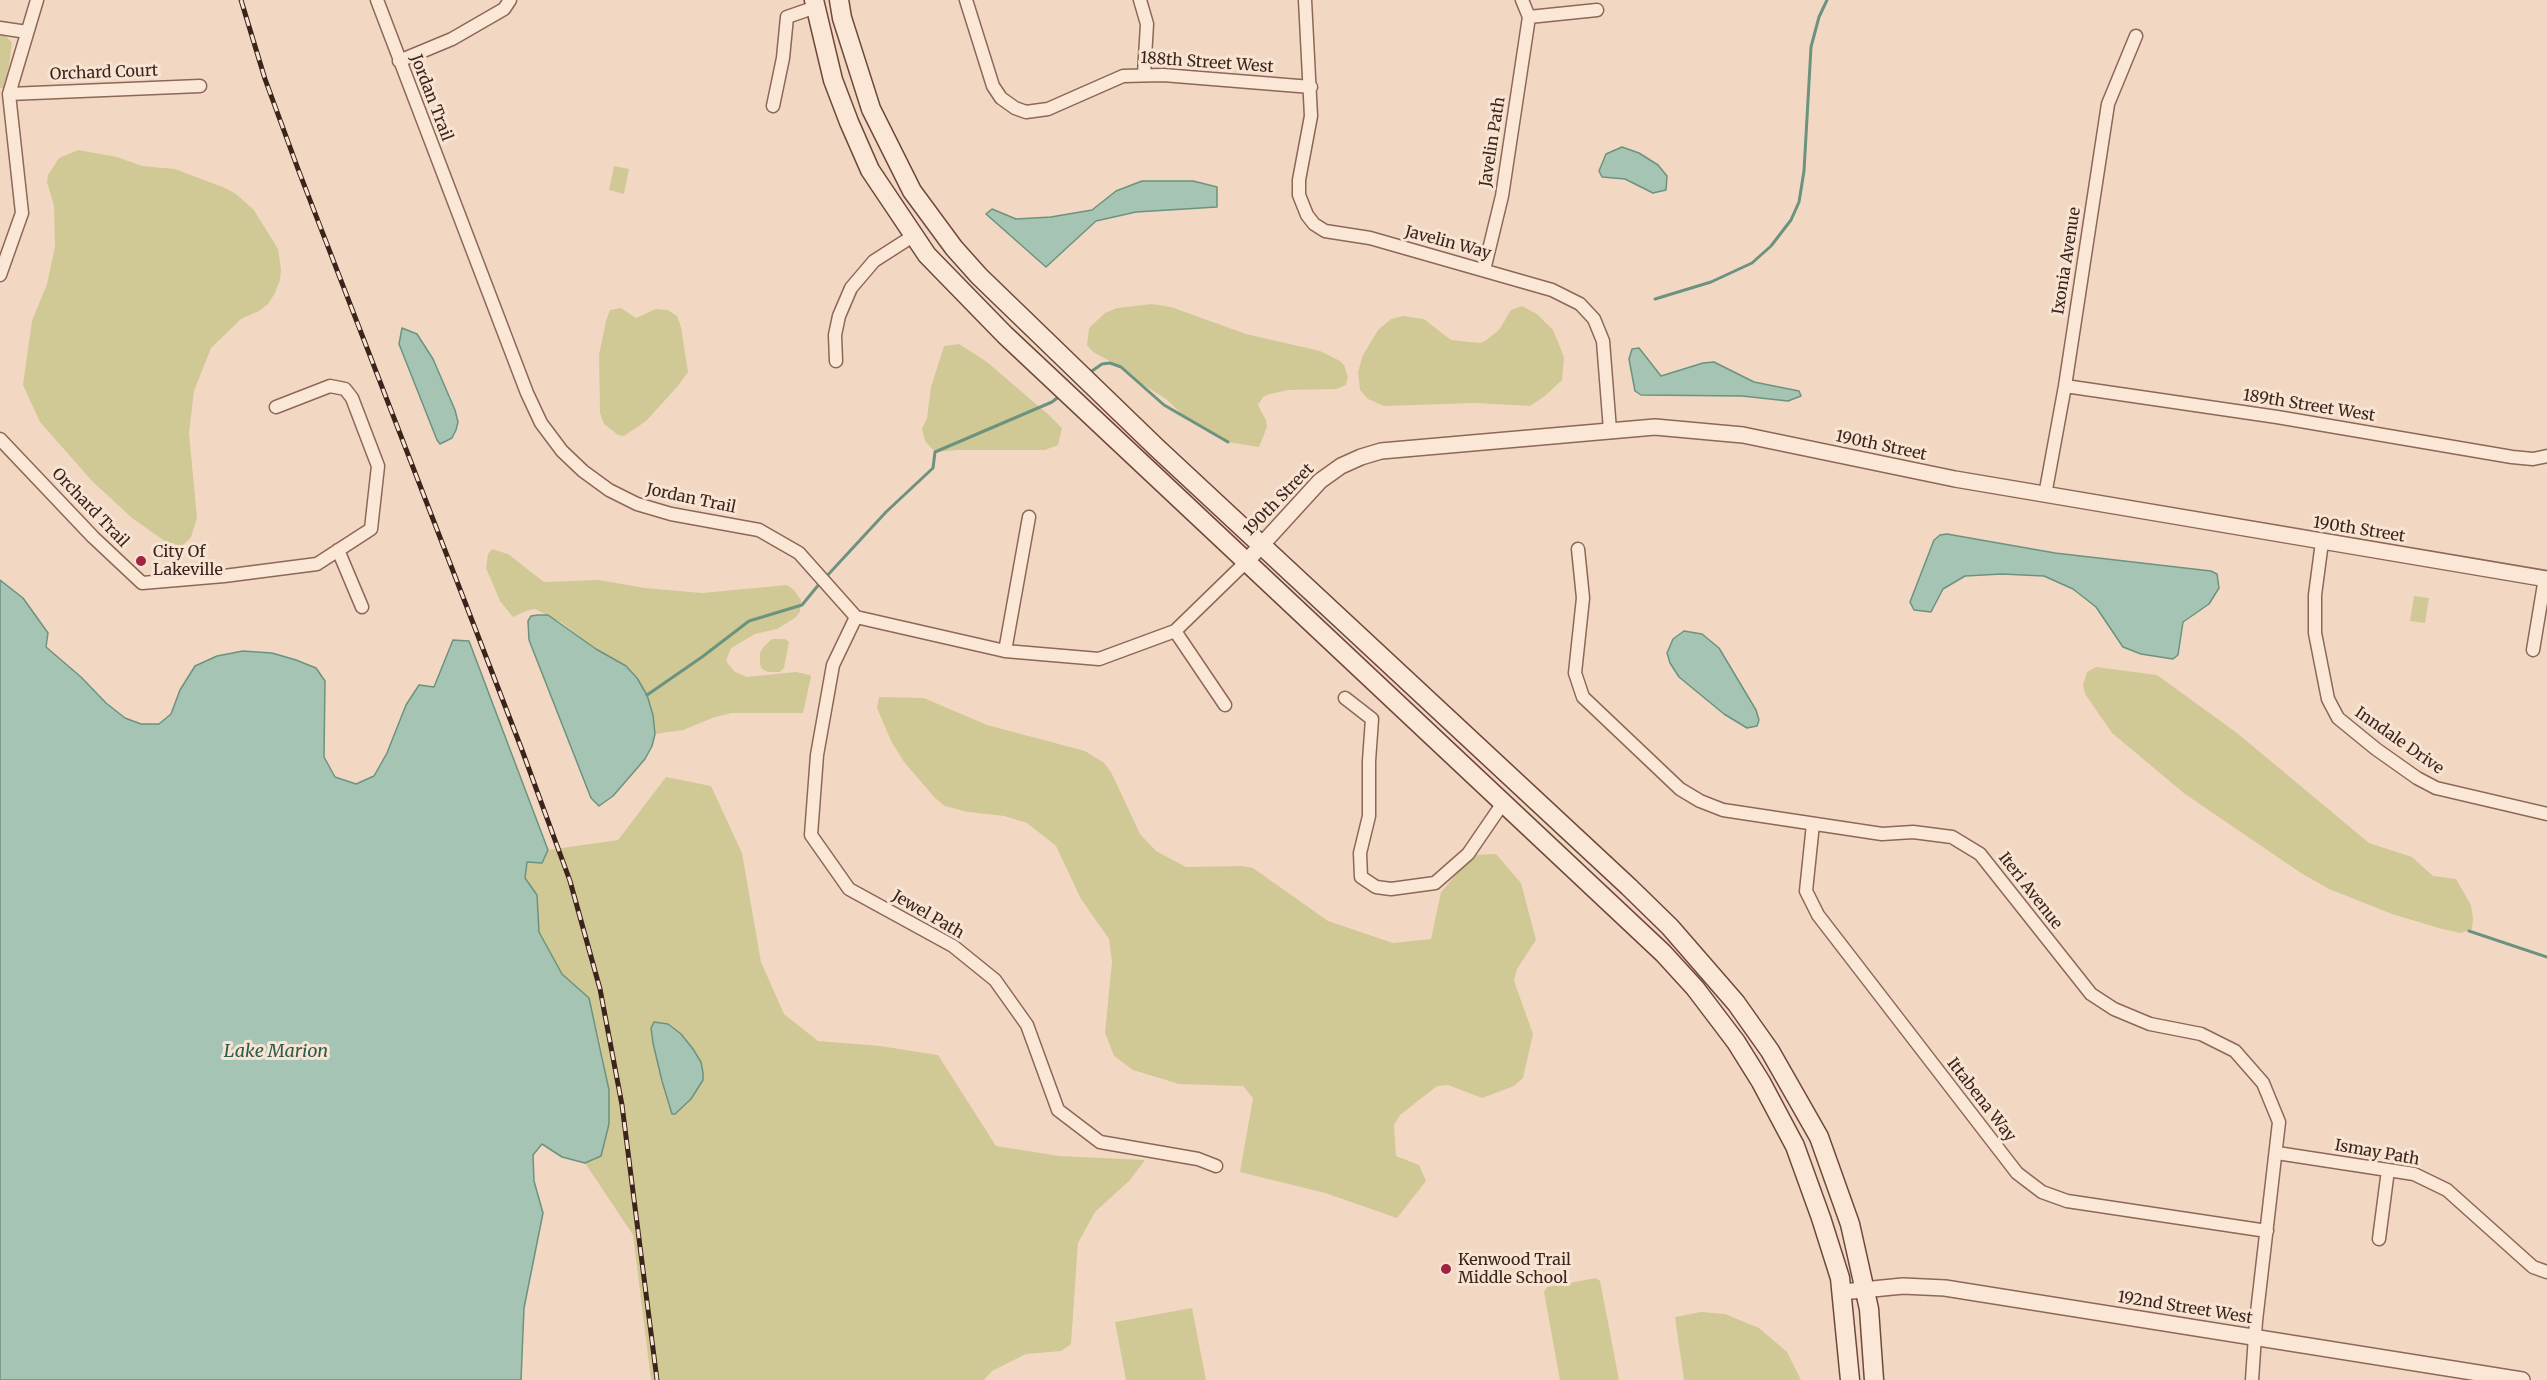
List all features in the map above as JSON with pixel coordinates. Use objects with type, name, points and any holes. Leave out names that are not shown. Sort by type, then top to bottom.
[{"type":"main road","points":[[839,0],[842,18],[871,109],[912,191],[954,248],[979,276],[1157,448],[1629,887],[1716,979],[1770,1051],[1818,1137],[1850,1224],[1865,1288],[1874,1354],[1874,1380]]},
{"type":"main road","points":[[815,4],[833,80],[870,170],[927,255],[1005,335],[1663,953],[1695,988],[1736,1042],[1761,1082],[1795,1146],[1821,1218],[1840,1278],[1850,1380]]},
{"type":"street","points":[[0,275],[22,213],[9,94],[37,0]]},
{"type":"street","name":"Jordan Trail","points":[[377,0],[527,393],[541,423],[562,451],[583,471],[609,490],[637,504],[670,514],[759,530],[799,553],[856,617]]},
{"type":"street","points":[[399,61],[453,39],[504,9],[510,0]]},
{"type":"street","name":"188th Street West","points":[[966,0],[993,86],[1001,98],[1015,108],[1026,112],[1039,112],[1123,76],[1144,74],[1311,87]]},
{"type":"street","points":[[1140,0],[1146,24],[1144,74]]},
{"type":"street","name":"Javelin Way","points":[[1305,0],[1311,116],[1299,180],[1299,195],[1314,224],[1325,231],[1370,238],[1484,270],[1563,294],[1580,304],[1594,319],[1605,352],[1610,430]]},
{"type":"street","points":[[1522,0],[1529,17],[1597,10]]},
{"type":"street","points":[[773,106],[783,58],[788,17],[815,4]]},
{"type":"street","name":"Javelin Path","points":[[1484,270],[1502,196],[1529,17]]},
{"type":"street","points":[[0,28],[27,32]]},
{"type":"street","name":"Ixonia Avenue","points":[[2046,495],[2108,104],[2136,36]]},
{"type":"street","name":"Orchard Court","points":[[9,94],[200,86]]},
{"type":"street","points":[[836,361],[835,335],[839,316],[851,288],[874,261],[913,236]]},
{"type":"street","name":"Orchard Trail","points":[[0,439],[93,537],[142,583],[224,576],[317,564],[371,529],[378,466],[352,398],[345,389],[330,386],[276,407]]},
{"type":"street","name":"189th Street West","points":[[2065,386],[2266,416],[2512,457],[2534,459],[2547,456]]},
{"type":"street","name":"190th Street","points":[[1246,562],[1320,482],[1341,466],[1361,457],[1392,450],[1610,430],[1678,428],[1743,435],[1865,462],[2046,495],[2546,578]]},
{"type":"street","points":[[1005,651],[1029,516]]},
{"type":"street","name":"Inndale Drive","points":[[2322,542],[2315,595],[2315,633],[2328,699],[2338,718],[2384,754],[2436,788],[2547,814]]},
{"type":"street","name":"Iteri Avenue","points":[[1578,549],[1583,598],[1575,673],[1583,697],[1680,789],[1700,801],[1723,810],[1882,834],[1913,832],[1952,837],[1980,854],[2091,994],[2114,1009],[2150,1024],[2201,1034],[2235,1051],[2263,1083],[2279,1122],[2252,1380]]},
{"type":"street","points":[[338,550],[362,607]]},
{"type":"street","points":[[856,617],[1005,651],[1099,659],[1175,631],[1246,562]]},
{"type":"street","points":[[2533,650],[2546,578]]},
{"type":"street","name":"Jewel Path","points":[[856,617],[833,665],[817,755],[811,835],[849,889],[953,946],[995,980],[1027,1025],[1058,1110],[1100,1142],[1198,1160],[1216,1166]]},
{"type":"street","points":[[1175,631],[1225,705]]},
{"type":"street","points":[[1345,698],[1372,719],[1369,816],[1360,853],[1361,877],[1376,887],[1391,890],[1434,883],[1468,854],[1503,803]]},
{"type":"street","name":"Ittabena Way","points":[[1813,824],[1806,891],[1818,915],[2017,1173],[2042,1192],[2067,1201],[2267,1231]]},
{"type":"street","name":"Ismay Path","points":[[2277,1153],[2414,1174],[2447,1190],[2533,1267],[2547,1272]]},
{"type":"street","points":[[2379,1239],[2388,1170]]},
{"type":"street","name":"192nd Street West","points":[[1842,1292],[1865,1288],[1937,1287],[2522,1380]]},
{"type":"shaded area","points":[[0,34],[12,43],[6,88],[0,88]]},
{"type":"shaded area","points":[[78,150],[117,157],[142,166],[175,169],[225,188],[236,194],[254,210],[278,249],[281,269],[275,293],[268,304],[241,319],[211,348],[194,391],[189,433],[197,518],[191,537],[182,546],[166,542],[132,518],[92,481],[40,422],[23,385],[32,321],[47,284],[55,247],[54,206],[47,182],[48,175],[59,158]]},
{"type":"shaded area","points":[[614,166],[629,169],[624,194],[609,190]]},
{"type":"shaded area","points":[[1152,304],[1171,307],[1246,334],[1320,351],[1344,365],[1348,377],[1346,385],[1336,389],[1288,390],[1263,397],[1258,405],[1267,427],[1259,447],[1228,442],[1185,417],[1166,399],[1134,379],[1121,367],[1093,352],[1087,345],[1089,328],[1105,313],[1117,308]]},
{"type":"shaded area","points":[[1522,306],[1537,314],[1553,330],[1564,357],[1562,380],[1530,406],[1476,403],[1384,406],[1368,399],[1360,390],[1358,372],[1363,355],[1378,330],[1391,319],[1403,316],[1424,319],[1451,340],[1480,343],[1499,330],[1511,310]]},
{"type":"shaded area","points":[[621,308],[636,318],[656,309],[668,310],[677,316],[681,327],[688,372],[646,421],[624,436],[618,435],[604,424],[600,413],[599,355],[610,310]]},
{"type":"shaded area","points":[[959,344],[987,362],[1062,428],[1058,445],[1045,450],[935,452],[925,441],[922,429],[927,418],[931,387],[944,346]]},
{"type":"shaded area","points":[[492,549],[508,554],[544,582],[599,580],[645,588],[702,593],[787,585],[801,600],[800,612],[795,618],[777,629],[755,634],[731,648],[726,661],[735,672],[747,677],[796,672],[810,675],[803,713],[732,713],[683,730],[655,734],[653,715],[645,690],[626,666],[596,649],[562,623],[535,609],[513,617],[500,601],[486,568],[488,554]]},
{"type":"shaded area","points":[[2414,596],[2429,598],[2425,623],[2410,621]]},
{"type":"shaded area","points":[[772,639],[785,639],[789,642],[784,668],[780,672],[768,672],[762,669],[760,664],[760,653]]},
{"type":"shaded area","points":[[2096,667],[2157,675],[2237,733],[2369,843],[2412,857],[2433,876],[2456,879],[2471,905],[2472,929],[2461,933],[2442,929],[2392,914],[2329,889],[2301,873],[2185,794],[2112,733],[2085,694],[2083,685],[2087,672]]},
{"type":"shaded area","points":[[879,697],[924,698],[987,725],[1085,751],[1104,763],[1111,772],[1140,834],[1156,851],[1186,867],[1242,866],[1253,868],[1328,921],[1393,943],[1431,939],[1441,892],[1473,855],[1496,854],[1521,883],[1536,940],[1517,969],[1514,981],[1533,1034],[1523,1078],[1514,1086],[1482,1098],[1448,1085],[1437,1086],[1400,1115],[1394,1125],[1396,1156],[1419,1165],[1426,1181],[1397,1218],[1325,1193],[1240,1172],[1253,1098],[1243,1086],[1179,1084],[1133,1070],[1114,1056],[1105,1033],[1112,962],[1109,939],[1081,899],[1056,846],[1027,823],[1004,816],[968,812],[945,806],[935,798],[904,762],[891,741],[877,708]]},
{"type":"shaded area","points":[[666,777],[711,786],[742,853],[761,962],[784,1014],[818,1041],[880,1046],[938,1055],[996,1146],[1059,1156],[1145,1160],[1130,1180],[1095,1212],[1078,1243],[1071,1344],[1061,1351],[1026,1354],[992,1371],[984,1380],[651,1380],[633,1235],[585,1163],[601,1156],[609,1090],[589,998],[562,974],[539,932],[537,895],[525,878],[527,862],[542,863],[548,850],[618,840]]},
{"type":"shaded area","points":[[1596,1278],[1600,1281],[1619,1380],[1560,1380],[1544,1292],[1547,1287]]},
{"type":"shaded area","points":[[1192,1308],[1206,1380],[1126,1380],[1115,1322]]},
{"type":"shaded area","points":[[1701,1312],[1725,1314],[1759,1328],[1787,1352],[1801,1380],[1684,1380],[1675,1317]]},
{"type":"water","points":[[1622,147],[1639,153],[1658,165],[1667,176],[1666,190],[1653,193],[1625,179],[1602,177],[1599,171],[1606,154]]},
{"type":"water","points":[[1142,181],[1193,181],[1217,187],[1217,207],[1136,212],[1096,221],[1046,267],[986,214],[992,209],[1016,219],[1051,217],[1092,210],[1116,191]]},
{"type":"water","points":[[402,328],[417,334],[433,359],[455,410],[458,422],[456,430],[452,438],[440,444],[399,344]]},
{"type":"water","points":[[1639,348],[1661,376],[1703,363],[1714,362],[1754,382],[1799,391],[1801,396],[1788,401],[1742,396],[1641,395],[1635,391],[1629,359],[1632,349]]},
{"type":"water","points":[[1947,534],[2055,553],[2211,571],[2217,574],[2219,588],[2209,604],[2183,622],[2178,655],[2173,659],[2141,654],[2123,647],[2096,607],[2073,589],[2044,576],[2002,574],[1965,576],[1943,589],[1931,612],[1914,610],[1910,602],[1934,540],[1940,535]]},
{"type":"water","name":"Lake Marion","points":[[0,580],[23,598],[48,633],[46,647],[81,677],[106,703],[125,718],[141,724],[159,724],[171,714],[180,690],[195,666],[217,656],[243,651],[272,653],[316,668],[325,681],[324,757],[335,777],[356,784],[374,776],[387,753],[406,705],[419,685],[434,687],[453,640],[469,641],[548,850],[542,863],[527,862],[525,878],[537,895],[539,932],[562,974],[589,998],[609,1090],[609,1124],[601,1156],[585,1163],[562,1157],[542,1144],[533,1155],[534,1181],[543,1213],[524,1308],[521,1380],[0,1380]]},
{"type":"water","points":[[548,615],[596,649],[626,666],[637,678],[647,695],[653,715],[655,734],[652,746],[645,759],[613,796],[599,806],[591,798],[529,640],[528,621],[531,616]]},
{"type":"water","points":[[1684,631],[1702,634],[1719,648],[1756,710],[1759,720],[1757,726],[1747,728],[1724,714],[1679,677],[1667,653],[1673,639]]},
{"type":"water","points":[[654,1022],[668,1024],[681,1034],[701,1062],[703,1080],[691,1099],[675,1114],[672,1114],[653,1043],[651,1028]]},
{"type":"waterway","points":[[1655,299],[1711,282],[1752,263],[1771,246],[1791,220],[1799,202],[1804,171],[1811,47],[1819,17],[1827,0]]},
{"type":"waterway","points":[[1089,373],[1102,364],[1110,363],[1121,367],[1164,405],[1228,442]]},
{"type":"waterway","points":[[825,578],[886,512],[933,468],[935,452],[1052,402],[1061,395]]},
{"type":"waterway","points":[[647,695],[749,621],[802,605],[820,583]]},
{"type":"waterway","points":[[2469,931],[2547,957]]},
{"type":"railway","points":[[241,0],[265,79],[298,169],[522,750],[570,881],[600,989],[622,1105],[657,1380]]},
{"type":"place","name":"City Of Lakeville","points":[[141,561]]},
{"type":"place","name":"Kenwood Trail Middle School","points":[[1446,1269]]}]
